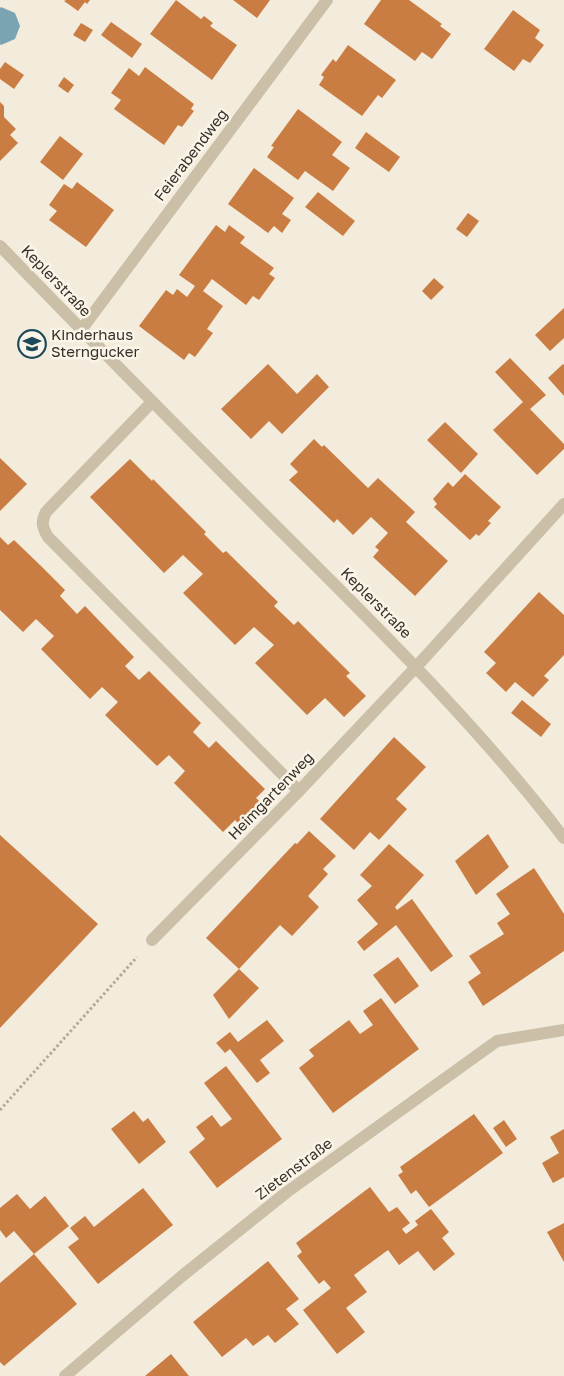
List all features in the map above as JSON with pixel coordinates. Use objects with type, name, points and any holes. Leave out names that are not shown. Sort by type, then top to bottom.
[{"type":"street","name":"Feierabendweg","points":[[81,330],[327,0]]},
{"type":"street","name":"Keplerstraße","points":[[0,246],[152,402],[417,666],[497,756],[564,838]]},
{"type":"street","points":[[152,402],[46,512],[42,520],[43,528],[48,537],[299,791]]},
{"type":"street","name":"Heimgartenweg","points":[[152,940],[299,791],[417,666],[564,504]]},
{"type":"street","name":"Zietenstraße","points":[[65,1376],[182,1276],[287,1192],[497,1040],[564,1030]]},
{"type":"path","points":[[0,1110],[152,940]]},
{"type":"water","points":[[0,8],[15,13],[20,26],[15,39],[1,45]]},
{"type":"building","points":[[90,0],[87,4],[85,2],[78,11],[64,1]]},
{"type":"building","points":[[176,0],[201,19],[204,16],[213,23],[210,26],[237,45],[212,80],[150,34]]},
{"type":"building","points":[[233,0],[270,0],[257,18]]},
{"type":"building","points":[[381,0],[409,0],[442,24],[440,26],[451,34],[432,59],[422,52],[415,61],[364,24]]},
{"type":"building","points":[[513,10],[540,30],[535,38],[544,45],[530,63],[523,59],[514,71],[484,49]]},
{"type":"building","points":[[111,22],[142,44],[132,58],[101,35]]},
{"type":"building","points":[[81,23],[93,30],[85,42],[73,35]]},
{"type":"building","points":[[348,45],[396,80],[382,98],[378,95],[362,116],[319,85],[324,77],[321,75],[333,59],[336,62]]},
{"type":"building","points":[[5,62],[24,75],[14,89],[0,79],[0,69]]},
{"type":"building","points":[[145,67],[194,104],[191,109],[194,111],[182,127],[178,125],[164,145],[114,109],[121,100],[111,93],[129,68],[139,76]]},
{"type":"building","points":[[64,77],[74,85],[68,93],[58,86]]},
{"type":"building","points":[[0,102],[4,106],[4,117],[16,129],[10,135],[18,143],[0,161]]},
{"type":"building","points":[[298,109],[342,142],[332,155],[350,168],[333,191],[305,171],[298,180],[267,157],[274,147],[271,146]]},
{"type":"building","points":[[366,132],[400,157],[389,172],[355,148]]},
{"type":"building","points":[[60,136],[83,154],[63,180],[40,162]]},
{"type":"building","points":[[254,168],[294,198],[282,214],[291,220],[282,233],[274,226],[268,233],[228,204]]},
{"type":"building","points":[[77,182],[114,210],[86,247],[49,220],[57,211],[49,205],[64,184],[72,189]]},
{"type":"building","points":[[318,192],[355,221],[343,236],[305,207]]},
{"type":"building","points":[[468,213],[479,221],[467,237],[456,229]]},
{"type":"building","points":[[216,225],[225,232],[229,225],[245,237],[240,243],[274,268],[269,274],[275,278],[259,300],[253,296],[246,305],[212,279],[203,291],[223,306],[207,329],[213,333],[195,357],[189,353],[184,360],[139,326],[166,290],[173,295],[177,289],[187,297],[195,286],[179,275]]},
{"type":"building","points":[[434,278],[444,287],[431,300],[422,291]]},
{"type":"building","points":[[564,308],[564,338],[550,351],[535,335]]},
{"type":"building","points":[[510,358],[546,395],[530,409],[564,444],[564,449],[537,475],[493,430],[523,402],[495,372]]},
{"type":"building","points":[[268,364],[297,394],[317,374],[329,387],[282,434],[269,421],[251,439],[221,409]]},
{"type":"building","points":[[564,365],[564,396],[548,378]]},
{"type":"building","points":[[445,422],[478,454],[461,473],[427,440]]},
{"type":"building","points":[[314,439],[322,447],[324,445],[368,488],[378,478],[415,512],[406,522],[448,561],[415,596],[373,557],[379,550],[375,547],[388,533],[371,517],[353,535],[337,519],[334,523],[289,480],[298,472],[290,464]]},
{"type":"building","points":[[0,458],[27,484],[0,511]]},
{"type":"building","points":[[130,459],[152,481],[153,479],[206,532],[204,534],[223,553],[226,551],[278,602],[274,606],[294,625],[298,621],[350,673],[346,676],[366,696],[344,717],[325,698],[307,715],[255,663],[274,645],[254,627],[235,645],[183,593],[203,574],[183,555],[164,573],[90,497]]},
{"type":"building","points":[[465,474],[501,507],[488,521],[491,523],[479,536],[476,534],[470,540],[434,507],[437,504],[433,499],[448,482],[453,487]]},
{"type":"building","points":[[0,537],[8,545],[14,540],[65,590],[60,596],[77,614],[85,606],[134,657],[125,666],[139,680],[149,671],[201,723],[193,732],[209,748],[216,741],[265,789],[256,798],[265,806],[244,829],[235,820],[223,832],[174,783],[185,771],[169,755],[157,766],[105,715],[118,702],[102,687],[90,699],[41,649],[54,636],[36,619],[23,632],[0,610]]},
{"type":"building","points":[[539,592],[564,615],[564,655],[544,676],[549,680],[533,697],[515,682],[506,692],[486,673],[496,663],[484,652]]},
{"type":"building","points":[[522,700],[551,724],[541,737],[511,713]]},
{"type":"building","points":[[394,737],[426,767],[396,799],[407,809],[379,840],[370,832],[354,850],[320,819]]},
{"type":"building","points":[[309,831],[336,856],[323,869],[328,874],[308,896],[319,907],[292,936],[280,925],[239,969],[206,938],[295,843],[297,844]]},
{"type":"building","points":[[488,834],[509,867],[476,895],[455,861]]},
{"type":"building","points":[[0,835],[98,924],[0,1028]]},
{"type":"building","points":[[389,844],[424,875],[395,907],[397,910],[412,899],[453,956],[431,972],[396,925],[364,951],[357,942],[378,924],[357,900],[372,886],[360,875]]},
{"type":"building","points":[[534,868],[564,914],[564,951],[483,1006],[468,982],[481,973],[469,956],[504,934],[497,923],[510,914],[496,894]]},
{"type":"building","points":[[398,957],[419,986],[395,1004],[373,975]]},
{"type":"building","points":[[239,969],[259,988],[229,1019],[213,995]]},
{"type":"building","points":[[381,998],[419,1049],[333,1113],[299,1068],[314,1056],[309,1050],[349,1020],[360,1034],[373,1025],[363,1011]]},
{"type":"building","points":[[267,1020],[284,1041],[260,1060],[270,1073],[257,1083],[230,1049],[225,1053],[216,1043],[230,1032],[238,1042]]},
{"type":"building","points":[[226,1066],[282,1139],[217,1188],[189,1152],[205,1139],[196,1127],[212,1115],[221,1127],[232,1119],[204,1083]]},
{"type":"building","points":[[134,1111],[143,1122],[148,1118],[166,1142],[139,1164],[111,1129]]},
{"type":"building","points":[[474,1114],[503,1153],[429,1207],[416,1190],[411,1194],[398,1175],[403,1172],[400,1167]]},
{"type":"building","points":[[504,1120],[517,1139],[506,1147],[493,1128]]},
{"type":"building","points":[[564,1129],[564,1177],[553,1183],[542,1163],[559,1153],[550,1137]]},
{"type":"building","points":[[370,1187],[389,1212],[397,1207],[410,1223],[402,1229],[406,1234],[418,1225],[415,1221],[431,1209],[449,1232],[442,1238],[455,1254],[434,1271],[418,1251],[399,1265],[388,1250],[354,1275],[367,1292],[346,1308],[365,1332],[337,1354],[303,1310],[331,1288],[324,1280],[319,1284],[297,1256],[302,1252],[296,1243]]},
{"type":"building","points":[[143,1188],[173,1225],[98,1284],[68,1247],[79,1239],[70,1228],[85,1216],[94,1227]]},
{"type":"building","points":[[17,1194],[30,1209],[45,1196],[69,1226],[34,1254],[14,1231],[6,1238],[0,1230],[0,1208]]},
{"type":"building","points":[[564,1223],[564,1262],[547,1232]]},
{"type":"building","points":[[34,1254],[77,1304],[4,1366],[0,1362],[0,1283]]},
{"type":"building","points":[[268,1261],[299,1299],[286,1309],[299,1324],[275,1343],[268,1335],[253,1346],[246,1338],[222,1357],[193,1322]]},
{"type":"building","points":[[171,1354],[189,1376],[145,1376]]},
{"type":"place","name":"Kinderhaus Sterngucker","points":[[32,344]]}]
